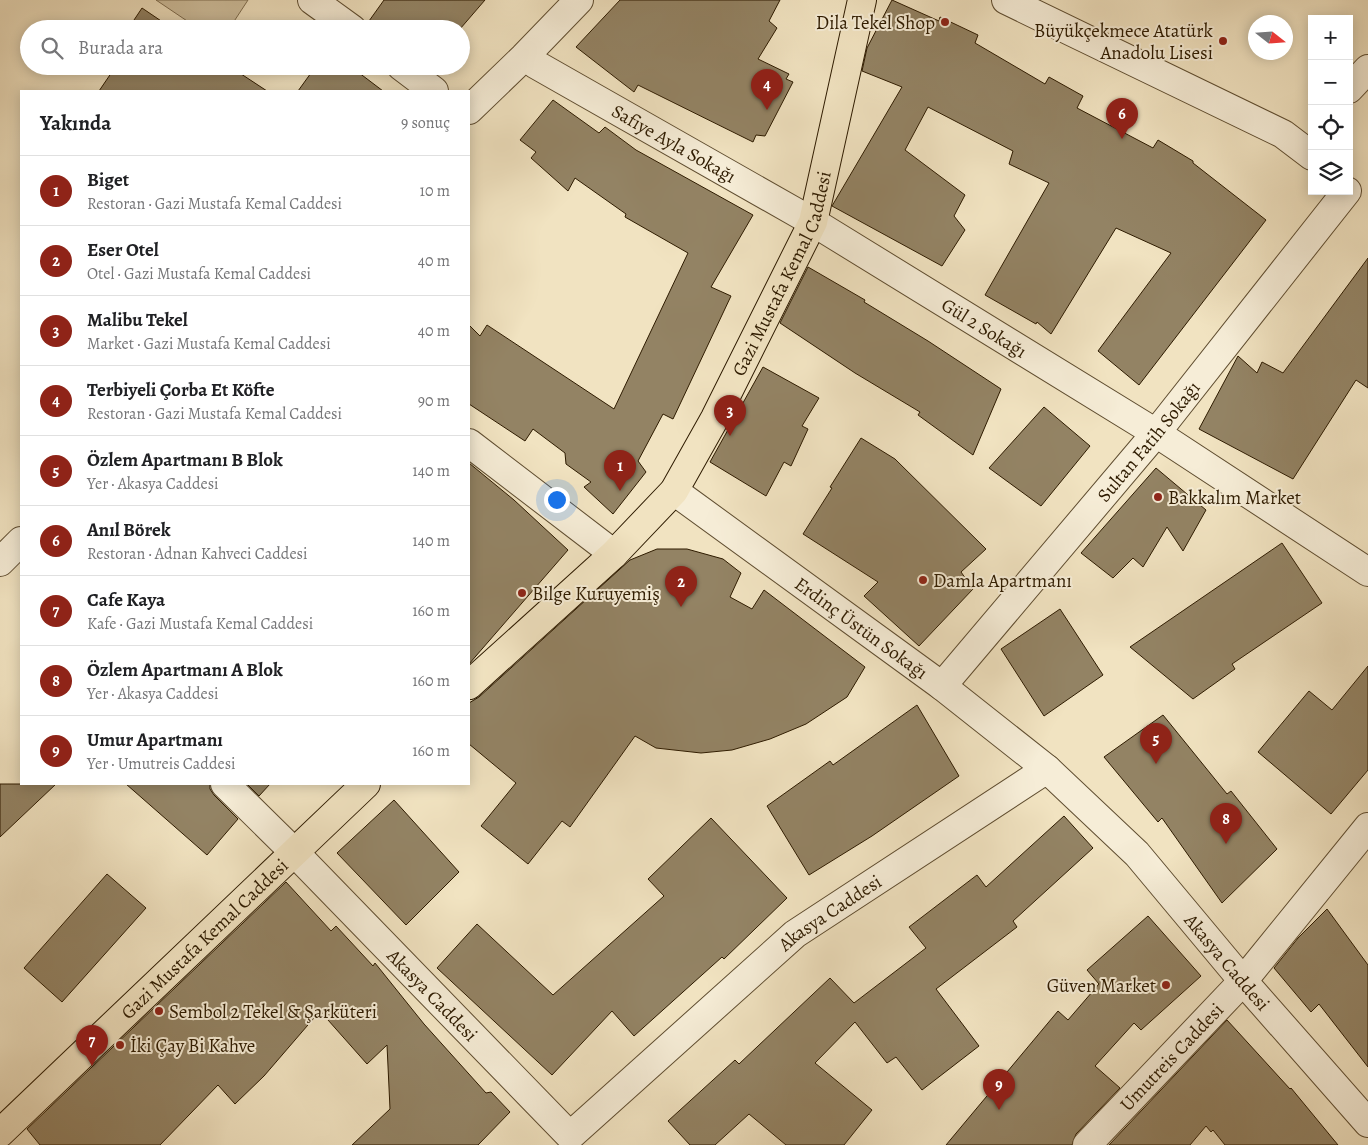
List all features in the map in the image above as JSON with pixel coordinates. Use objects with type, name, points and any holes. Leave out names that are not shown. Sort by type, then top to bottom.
[{"type":"main road","name":"Gazi Mustafa Kemal Caddesi","points":[[470,684],[614,554],[674,491],[715,418],[813,222],[862,0]]},
{"type":"main road","name":"Gazi Mustafa Kemal Caddesi","points":[[0,1133],[365,785]]},
{"type":"street","points":[[312,0],[340,20]]},
{"type":"street","points":[[470,109],[524,57],[578,0]]},
{"type":"street","points":[[1006,0],[1283,134],[1307,143]]},
{"type":"street","name":"Safiye Ayla Sokağı","points":[[535,64],[813,222]]},
{"type":"street","points":[[1353,85],[1368,69]]},
{"type":"street","points":[[413,75],[433,90]]},
{"type":"street","name":"Sultan Fatih Sokağı","points":[[942,686],[1156,433],[1348,195]]},
{"type":"street","name":"Gül 2 Sokağı","points":[[813,222],[1156,433],[1368,572]]},
{"type":"street","points":[[470,444],[614,554]]},
{"type":"street","name":"Erdinç Üstün Sokağı","points":[[674,491],[942,686],[1047,769]]},
{"type":"street","points":[[0,562],[20,542]]},
{"type":"street","name":"Akasya Caddesi","points":[[226,785],[294,853],[566,1141],[795,934],[1047,769],[1136,854],[1243,981],[1368,1123]]},
{"type":"street","name":"Umutreis Caddesi","points":[[1087,1145],[1243,981],[1368,827]]},
{"type":"shaded area","points":[[156,0],[248,0],[235,20],[186,20]]},
{"type":"building","points":[[384,0],[485,0],[468,20],[370,20]]},
{"type":"building","points":[[620,0],[780,0],[769,21],[777,28],[758,59],[789,74],[786,79],[793,82],[765,136],[756,135],[753,142],[638,85],[634,92],[576,47]]},
{"type":"building","points":[[892,0],[939,21],[940,17],[978,35],[975,43],[1045,84],[1049,77],[1083,96],[1077,108],[1153,148],[1158,140],[1193,161],[1193,163],[1266,220],[1139,385],[1098,351],[1171,253],[1116,228],[1051,334],[1037,322],[1036,324],[985,295],[1049,183],[1009,164],[1013,151],[928,107],[905,150],[965,195],[954,216],[965,230],[942,266],[832,206],[902,87],[862,71],[867,48]]},
{"type":"building","points":[[142,8],[160,20],[134,20]]},
{"type":"building","points":[[110,75],[243,75],[265,90],[100,90]]},
{"type":"building","points":[[310,75],[362,75],[382,90],[299,90]]},
{"type":"building","points":[[553,100],[599,133],[605,127],[636,150],[753,215],[711,287],[731,296],[673,419],[663,414],[638,461],[646,472],[613,514],[584,487],[591,482],[566,464],[565,453],[533,429],[525,441],[470,405],[470,326],[480,336],[487,325],[614,409],[688,253],[625,217],[626,214],[575,178],[568,191],[531,158],[536,152],[520,140]]},
{"type":"building","points":[[1368,258],[1368,388],[1356,380],[1293,479],[1199,429],[1238,356],[1257,373],[1262,362],[1283,373]]},
{"type":"building","points":[[808,267],[865,300],[864,302],[1001,389],[973,455],[918,415],[920,412],[855,373],[780,323]]},
{"type":"building","points":[[763,367],[819,398],[802,426],[808,429],[791,466],[784,462],[766,496],[710,462]]},
{"type":"building","points":[[1044,407],[1090,446],[1041,506],[989,468]]},
{"type":"building","points":[[861,438],[895,459],[986,549],[961,572],[973,589],[919,646],[864,596],[878,582],[803,534]]},
{"type":"building","points":[[470,464],[514,500],[568,550],[470,663]]},
{"type":"building","points":[[1156,468],[1206,510],[1183,551],[1167,527],[1143,567],[1133,558],[1113,578],[1081,553]]},
{"type":"building","points":[[1282,543],[1322,603],[1232,664],[1235,669],[1193,699],[1130,647]]},
{"type":"building","points":[[657,549],[687,549],[723,559],[741,573],[730,597],[752,609],[764,590],[865,667],[847,697],[806,724],[770,739],[732,750],[701,753],[656,748],[635,736],[570,827],[562,821],[528,864],[481,826],[516,783],[470,745],[470,702],[479,697],[630,560]]},
{"type":"building","points":[[1060,609],[1103,675],[1044,716],[1001,649]]},
{"type":"building","points":[[1368,666],[1368,770],[1331,814],[1258,752],[1309,691],[1332,710]]},
{"type":"building","points":[[917,705],[959,776],[872,836],[809,875],[767,806],[830,761],[833,765]]},
{"type":"building","points":[[1163,715],[1227,794],[1231,791],[1277,849],[1222,903],[1162,818],[1158,822],[1104,757]]},
{"type":"building","points":[[0,784],[55,785],[0,837]]},
{"type":"building","points":[[127,785],[210,785],[214,795],[238,819],[207,855]]},
{"type":"building","points":[[248,785],[269,785],[259,796]]},
{"type":"building","points":[[394,800],[459,872],[406,925],[337,853]]},
{"type":"building","points":[[1064,816],[1093,848],[1013,921],[1017,927],[936,989],[979,1046],[922,1090],[896,1057],[887,1063],[855,1022],[815,1063],[872,1110],[844,1145],[786,1145],[749,1114],[715,1145],[690,1145],[668,1121],[735,1060],[739,1064],[830,978],[854,1003],[926,948],[909,927],[977,875],[986,887]]},
{"type":"building","points":[[711,818],[787,898],[724,959],[722,957],[634,1036],[612,1011],[552,1075],[437,968],[477,924],[553,995],[664,896],[648,879]]},
{"type":"building","points":[[107,874],[146,908],[62,1002],[24,968]]},
{"type":"building","points":[[286,882],[331,931],[336,926],[373,966],[375,963],[424,1024],[486,1093],[491,1092],[510,1112],[478,1145],[352,1145],[390,1109],[387,1045],[367,1064],[320,1011],[264,1076],[235,1104],[218,1085],[160,1145],[40,1145],[27,1129]]},
{"type":"building","points":[[1327,909],[1368,965],[1368,1067],[1319,1004],[1311,1012],[1274,968],[1298,938]]},
{"type":"building","points":[[1148,916],[1201,976],[1141,1030],[1134,1023],[1095,1066],[1120,1088],[1076,1134],[1072,1145],[946,1145],[1058,1011],[1068,1020],[1099,984],[1087,970]]},
{"type":"building","points":[[1227,1020],[1291,1088],[1338,1145],[1225,1145],[1213,1130],[1211,1132],[1206,1126],[1190,1145],[1109,1145]]},
{"type":"place","name":"Dila Tekel Shop","points":[[945,22]]},
{"type":"place","name":"Büyükçekmece Atatürk Anadolu Lisesi","points":[[1223,41]]},
{"type":"place","name":"Terbiyeli Çorba Et Köfte","points":[[767,110]]},
{"type":"place","name":"Anıl Börek","points":[[1122,139]]},
{"type":"place","name":"Malibu Tekel","points":[[730,436]]},
{"type":"place","name":"Biget","points":[[620,491]]},
{"type":"place","name":"Bakkalım Market","points":[[1158,497]]},
{"type":"place","name":"Damla Apartmanı","points":[[923,580]]},
{"type":"place","name":"Bilge Kuruyemiş","points":[[522,593]]},
{"type":"place","name":"Eser Otel","points":[[681,607]]},
{"type":"place","name":"Özlem Apartmanı B Blok","points":[[1156,764]]},
{"type":"place","name":"Özlem Apartmanı A Blok","points":[[1226,844]]},
{"type":"place","name":"Güven Market","points":[[1166,985]]},
{"type":"place","name":"Sembol 2 Tekel & Şarküteri","points":[[159,1011]]},
{"type":"place","name":"İki Çay Bi Kahve","points":[[120,1045]]},
{"type":"place","name":"Cafe Kaya","points":[[92,1066]]},
{"type":"place","name":"Umur Apartmanı","points":[[999,1110]]}]
